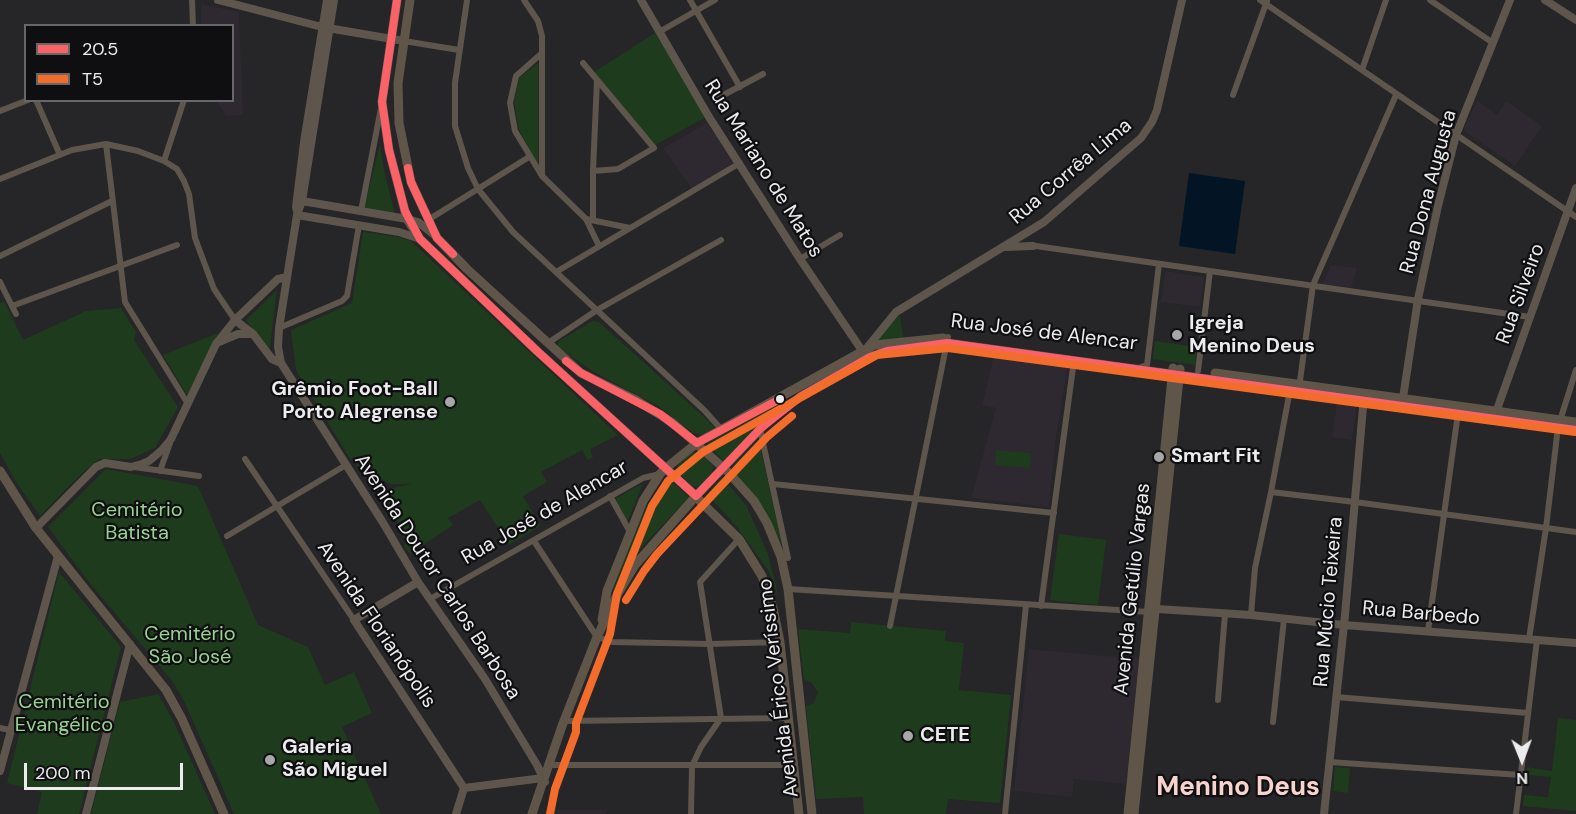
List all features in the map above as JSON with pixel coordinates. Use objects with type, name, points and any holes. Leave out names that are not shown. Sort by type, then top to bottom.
[{"type":"main road","name":"Avenida Érico Veríssimo","points":[[397,0],[382,102],[389,150],[408,219],[420,239],[663,471],[696,496],[739,539],[762,576],[773,608],[780,642],[799,814]]},
{"type":"main road","name":"Avenida Érico Veríssimo","points":[[410,0],[398,83],[399,123],[411,182],[438,238],[467,269],[581,373],[660,414],[728,472],[754,501],[785,556],[812,814]]},
{"type":"main road","name":"Rua José de Alencar","points":[[663,471],[697,444],[874,345],[886,343],[947,340],[1017,346],[1458,413],[1495,415]]},
{"type":"main road","name":"Rua José de Alencar","points":[[598,634],[635,565],[760,429],[792,402],[855,364],[887,351],[947,340],[1134,368],[1198,371],[1296,389]]},
{"type":"main road","points":[[998,349],[1017,346]]},
{"type":"main road","points":[[1065,353],[1074,360],[1087,356]]},
{"type":"main road","name":"Avenida Getúlio Vargas","points":[[1135,814],[1177,371]]},
{"type":"main road","name":"Rua José de Alencar","points":[[1364,397],[1403,398],[1559,424],[1576,430]]},
{"type":"main road","name":"Rua José de Alencar","points":[[1559,424],[1576,422]]},
{"type":"main road","points":[[0,471],[36,528],[130,644],[174,703],[224,814]]},
{"type":"main road","points":[[532,814],[598,634],[607,591],[643,501],[663,471]]},
{"type":"main road","name":"Avenida Getúlio Vargas","points":[[1128,814],[1153,611]]},
{"type":"main road","points":[[539,814],[544,782],[566,728],[566,721]]},
{"type":"street","points":[[192,0],[193,24]]},
{"type":"street","points":[[218,0],[326,28],[459,50]]},
{"type":"street","name":"Avenida Doutor Carlos Barbosa","points":[[327,0],[326,28],[302,201],[297,215],[279,327],[278,346],[281,363],[418,582],[485,680],[544,782]]},
{"type":"street","name":"Avenida Doutor Carlos Barbosa","points":[[297,215],[296,207],[326,28],[334,0]]},
{"type":"street","points":[[467,0],[455,83],[455,126],[468,168],[478,189],[513,232],[704,410],[722,430]]},
{"type":"street","points":[[524,0],[541,28],[542,176]]},
{"type":"street","name":"Rua Mariano de Matos","points":[[641,0],[709,117],[863,352]]},
{"type":"street","points":[[690,0],[740,87]]},
{"type":"street","points":[[659,32],[715,0]]},
{"type":"street","name":"Rua Corrêa Lima","points":[[855,364],[896,312],[1044,222],[1142,138],[1157,110],[1182,0]]},
{"type":"street","points":[[1362,70],[1386,0]]},
{"type":"street","points":[[1430,0],[1493,43]]},
{"type":"street","name":"Rua Dona Augusta","points":[[1403,398],[1418,299],[1456,135],[1510,0]]},
{"type":"street","points":[[1545,0],[1576,20]]},
{"type":"street","points":[[1233,95],[1264,1],[1396,95],[1576,217]]},
{"type":"street","points":[[542,53],[516,76],[510,103],[515,131],[542,176],[590,220],[630,228]]},
{"type":"street","points":[[583,63],[654,148],[618,169],[593,171]]},
{"type":"street","points":[[716,99],[762,74]]},
{"type":"street","points":[[597,80],[590,220],[599,246]]},
{"type":"street","points":[[1251,615],[1255,568],[1296,389],[1313,285],[1396,95]]},
{"type":"street","points":[[0,111],[24,102]]},
{"type":"street","points":[[37,102],[60,155]]},
{"type":"street","points":[[164,161],[183,102]]},
{"type":"street","points":[[361,211],[382,102]]},
{"type":"street","points":[[106,144],[125,302],[188,404]]},
{"type":"street","points":[[0,179],[72,150],[106,144],[138,151],[164,161],[177,169],[189,195],[195,238],[214,289],[235,320],[253,334],[272,359],[281,363]]},
{"type":"street","points":[[428,220],[529,157]]},
{"type":"street","points":[[556,272],[740,164]]},
{"type":"street","name":"Rua Silveiro","points":[[1495,415],[1576,188]]},
{"type":"street","points":[[0,256],[112,201]]},
{"type":"street","points":[[302,201],[408,219],[418,222],[438,238]]},
{"type":"street","points":[[297,215],[399,232],[420,239]]},
{"type":"street","points":[[279,327],[342,301],[347,296],[359,225]]},
{"type":"street","points":[[1029,232],[1028,240],[1033,246]]},
{"type":"street","points":[[800,259],[840,235]]},
{"type":"street","points":[[1021,237],[1024,243],[1033,246]]},
{"type":"street","points":[[548,343],[597,310],[720,240]]},
{"type":"street","points":[[12,306],[177,245]]},
{"type":"street","points":[[1000,250],[1011,246],[1033,246],[1418,299],[1530,317]]},
{"type":"street","points":[[1134,368],[1148,365],[1159,264]]},
{"type":"street","points":[[1198,371],[1210,271]]},
{"type":"street","points":[[160,471],[171,439],[216,344],[235,320],[278,279],[287,277]]},
{"type":"street","points":[[0,282],[16,314]]},
{"type":"street","points":[[216,344],[238,334],[253,334]]},
{"type":"street","points":[[890,626],[947,340]]},
{"type":"street","points":[[1041,606],[1074,360]]},
{"type":"street","points":[[1516,814],[1528,713],[1533,639],[1559,424],[1576,370]]},
{"type":"street","name":"Rua Múcio Teixeira","points":[[1324,814],[1344,625],[1364,397]]},
{"type":"street","points":[[1428,631],[1458,413]]},
{"type":"street","points":[[760,429],[773,484],[785,556]]},
{"type":"street","points":[[131,467],[149,461],[171,439]]},
{"type":"street","name":"Avenida Florianópolis","points":[[245,459],[465,788]]},
{"type":"street","points":[[36,528],[96,466],[105,463],[199,476]]},
{"type":"street","points":[[227,536],[346,465]]},
{"type":"street","name":"Rua José de Alencar","points":[[430,599],[610,496],[643,478],[663,471]]},
{"type":"street","points":[[773,484],[1054,513]]},
{"type":"street","points":[[1271,492],[1576,532]]},
{"type":"street","points":[[610,496],[630,532]]},
{"type":"street","points":[[691,814],[692,766],[701,747],[721,718],[700,582],[739,539]]},
{"type":"street","points":[[534,541],[598,634],[612,642],[710,644],[780,642]]},
{"type":"street","points":[[0,771],[58,556]]},
{"type":"street","points":[[354,620],[418,582]]},
{"type":"street","points":[[788,589],[1153,611]]},
{"type":"street","points":[[1005,814],[1026,605]]},
{"type":"street","name":"Rua Barbedo","points":[[1153,611],[1251,615],[1344,625],[1576,643]]},
{"type":"street","points":[[1218,700],[1225,614]]},
{"type":"street","points":[[1273,722],[1284,619]]},
{"type":"street","points":[[86,814],[130,644]]},
{"type":"street","points":[[1336,697],[1528,713]]},
{"type":"street","points":[[566,721],[788,718]]},
{"type":"street","points":[[0,728],[10,730]]},
{"type":"street","points":[[1329,762],[1521,775]]},
{"type":"street","points":[[552,765],[794,765]]},
{"type":"street","points":[[456,814],[465,788],[544,782]]},
{"type":"street","points":[[1128,814],[1135,814]]},
{"type":"shaded area","points":[[201,4],[239,12],[243,115],[226,116],[217,102],[234,102],[234,24],[201,24]]},
{"type":"shaded area","points":[[1477,100],[1497,115],[1506,101],[1542,126],[1515,166],[1463,130]]},
{"type":"shaded area","points":[[707,123],[734,163],[692,189],[663,148]]},
{"type":"shaded area","points":[[1331,265],[1357,268],[1351,288],[1322,284]]},
{"type":"shaded area","points":[[1165,271],[1204,277],[1200,307],[1161,302]]},
{"type":"shaded area","points":[[994,355],[1068,365],[1056,436],[1049,507],[971,498],[996,408],[982,405]]},
{"type":"shaded area","points":[[1337,403],[1357,406],[1352,440],[1332,437]]},
{"type":"shaded area","points":[[1029,649],[1139,659],[1126,784],[1074,779],[1072,797],[1014,791]]},
{"type":"shaded area","points":[[547,809],[606,810],[606,814],[546,814]]},
{"type":"green space","points":[[655,33],[706,117],[655,145],[594,72]]},
{"type":"green space","points":[[538,63],[538,165],[519,130],[514,102],[519,78]]},
{"type":"green space","points":[[380,144],[384,171],[395,214],[364,209]]},
{"type":"green space","name":"Grêmio Foot-Ball Porto Alegrense","points":[[363,232],[411,241],[618,435],[590,449],[593,457],[588,460],[582,450],[541,472],[547,482],[523,496],[540,526],[509,545],[480,500],[448,518],[453,525],[410,554],[404,547],[405,540],[383,490],[412,484],[391,484],[361,470],[349,457],[296,370],[291,330],[352,303]]},
{"type":"green space","points":[[277,290],[270,347],[266,348],[246,320]]},
{"type":"green space","points":[[4,301],[23,340],[86,311],[121,308],[136,332],[134,340],[178,407],[155,448],[130,459],[99,459],[40,516],[16,482],[0,453],[0,303]]},
{"type":"green space","points":[[900,315],[903,338],[873,342]]},
{"type":"green space","points":[[593,321],[599,322],[714,426],[713,428],[703,435],[693,433],[658,406],[592,371],[557,346],[559,341]]},
{"type":"green space","points":[[218,333],[187,395],[163,355]]},
{"type":"green space","points":[[1155,341],[1197,347],[1195,365],[1153,359]]},
{"type":"green space","points":[[780,401],[783,403],[724,461],[706,444]]},
{"type":"green space","points":[[756,442],[759,442],[782,545],[734,472],[735,463]]},
{"type":"green space","points":[[996,450],[1031,453],[1030,468],[995,465]]},
{"type":"green space","points":[[692,452],[701,454],[713,466],[712,473],[696,487],[678,472],[677,468],[679,463]]},
{"type":"green space","points":[[106,469],[198,486],[258,625],[308,647],[325,685],[354,672],[372,713],[342,727],[381,814],[234,814],[184,701],[172,681],[88,581],[48,527]]},
{"type":"green space","points":[[667,477],[689,497],[642,547],[613,595],[634,534],[647,505]]},
{"type":"green space","points":[[722,477],[746,505],[768,554],[779,598],[768,570],[737,527],[707,494]]},
{"type":"green space","points":[[643,483],[627,523],[623,525],[610,502]]},
{"type":"green space","points":[[1059,534],[1106,540],[1098,605],[1050,600]]},
{"type":"green space","name":"Cemitério Evangélico","points":[[59,572],[121,647],[79,814],[37,814],[42,792],[7,783]]},
{"type":"green space","name":"CETE","points":[[851,622],[946,631],[945,641],[964,643],[959,690],[1011,695],[1000,803],[948,799],[946,814],[864,814],[863,797],[816,799],[806,706],[814,703],[818,692],[811,682],[804,680],[798,629],[850,633]]},
{"type":"green space","points":[[158,694],[174,722],[215,814],[91,814],[120,702]]},
{"type":"green space","points":[[1558,718],[1576,720],[1576,811],[1523,806],[1524,795],[1548,797],[1551,777],[1527,775],[1527,767],[1552,771]]},
{"type":"green space","points":[[1335,767],[1350,768],[1348,793],[1333,791]]},
{"type":"water","points":[[1189,173],[1245,181],[1235,254],[1179,246]]},
{"type":"transit line","name":"20.5","points":[[397,0],[382,102],[389,150],[405,211],[420,239],[537,351],[696,496],[760,429],[800,397],[870,357],[887,351],[947,343],[1576,430]]},
{"type":"transit line","name":"20.5","points":[[408,168],[411,182],[437,238],[453,254]]},
{"type":"transit line","name":"T5","points":[[550,814],[555,789],[576,732],[576,723],[610,634],[617,594],[652,506],[668,481],[703,452],[877,355],[948,348],[1575,432]]},
{"type":"transit line","name":"20.5","points":[[566,361],[581,373],[660,414],[697,443],[780,399]]},
{"type":"transit line","name":"T5","points":[[626,600],[657,554],[767,437],[792,416]]},
{"type":"place","name":"Igreja Menino Deus","points":[[1177,335]]},
{"type":"place","name":"Grêmio Foot-Ball Porto Alegrense","points":[[450,402]]},
{"type":"place","name":"Smart Fit","points":[[1159,457]]},
{"type":"place","name":"CETE","points":[[908,736]]},
{"type":"place","name":"Galeria São Miguel","points":[[270,760]]},
{"type":"district","name":"Menino Deus","points":[[1238,788]]},
{"type":"park label","name":"Cemitério Batista","points":[[137,522]]},
{"type":"park label","name":"Cemitério São José","points":[[190,646]]}]
